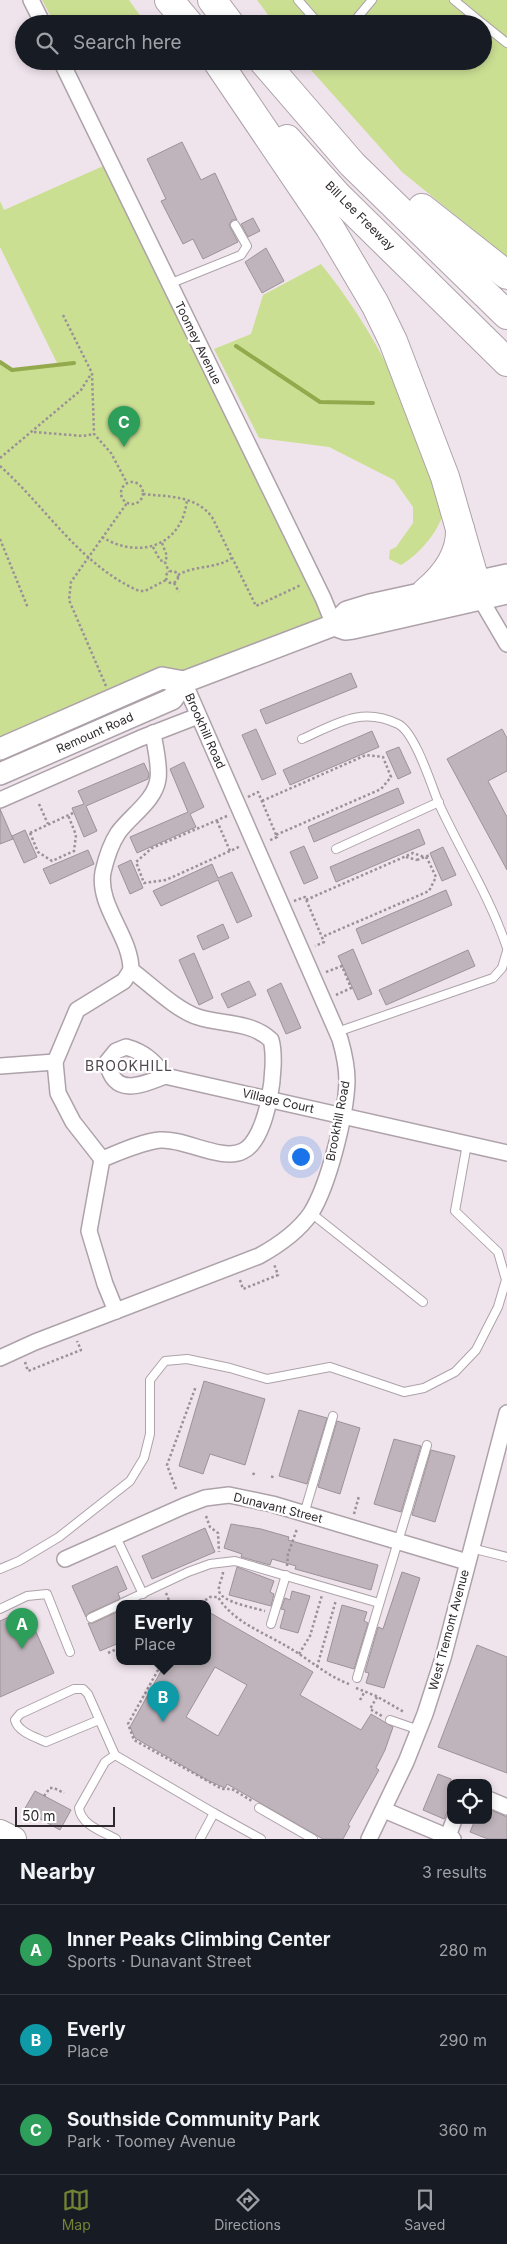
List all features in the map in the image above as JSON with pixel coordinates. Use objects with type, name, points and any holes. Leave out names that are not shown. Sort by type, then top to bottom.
[{"type":"highway","points":[[169,0],[182,15]]},
{"type":"highway","points":[[225,70],[330,228],[375,304],[393,341],[424,420],[460,527],[478,589]]},
{"type":"highway","name":"Bill Lee Freeway","points":[[227,70],[338,196],[507,362]]},
{"type":"highway","points":[[271,70],[352,164],[507,315]]},
{"type":"highway","points":[[279,70],[440,224],[507,276]]},
{"type":"highway","points":[[426,592],[441,578],[453,560],[458,548],[460,527]]},
{"type":"main road","name":"Remount Road","points":[[334,625],[345,629],[353,628],[478,589],[507,575]]},
{"type":"main road","name":"Remount Road","points":[[0,749],[162,678],[184,682],[334,625],[350,611],[426,592],[478,589],[507,593]]},
{"type":"main road","name":"Remount Road","points":[[0,774],[172,699],[184,682]]},
{"type":"main road","points":[[0,1832],[14,1839]]},
{"type":"street","points":[[31,0],[38,15]]},
{"type":"street","name":"Toomey Avenue","points":[[65,70],[320,590],[334,625]]},
{"type":"street","points":[[478,589],[507,644]]},
{"type":"street","name":"Brookhill Road","points":[[0,1358],[259,1256],[286,1240],[311,1213],[324,1188],[347,1080],[343,1049],[184,682]]},
{"type":"street","points":[[0,800],[153,733],[198,716]]},
{"type":"street","points":[[102,1159],[160,1140],[223,1152],[244,1151],[258,1132],[269,1099],[274,1067],[273,1049],[266,1036],[252,1028],[197,1017],[183,1009],[132,970],[129,953],[106,899],[102,885],[110,847],[118,833],[155,789],[158,779],[153,733]]},
{"type":"street","points":[[116,1311],[105,1284],[89,1231],[102,1159],[72,1122],[58,1094],[55,1062],[77,1010],[124,981],[132,970]]},
{"type":"street","points":[[0,1066],[55,1062]]},
{"type":"street","name":"Village Court","points":[[165,1076],[507,1153]]},
{"type":"street","name":"West Tremont Avenue","points":[[369,1839],[384,1810],[419,1730],[443,1658],[507,1413]]},
{"type":"street","name":"Dunavant Street","points":[[65,1559],[206,1498],[229,1495],[248,1498],[397,1542],[469,1555]]},
{"type":"street","points":[[492,1801],[507,1807]]},
{"type":"street","points":[[384,1810],[449,1838],[453,1824]]},
{"type":"lane","points":[[298,0],[311,15]]},
{"type":"lane","points":[[360,15],[372,0]]},
{"type":"lane","points":[[454,0],[472,15]]},
{"type":"lane","points":[[492,31],[507,43]]},
{"type":"lane","points":[[169,284],[241,255],[247,246],[236,225]]},
{"type":"lane","points":[[302,739],[345,720],[369,714],[400,724],[424,760],[439,802],[500,925],[507,949],[502,968],[493,978],[337,1032]]},
{"type":"lane","points":[[336,849],[439,802]]},
{"type":"lane","points":[[0,1569],[19,1561],[59,1537],[130,1481],[144,1458],[150,1434],[150,1380],[165,1361],[186,1359],[230,1368],[267,1379],[330,1367],[404,1392],[424,1388],[455,1372],[476,1350],[498,1307],[506,1280],[498,1252],[455,1211],[467,1144]]},
{"type":"lane","points":[[311,1213],[423,1302]]},
{"type":"lane","points":[[304,1514],[333,1416]]},
{"type":"lane","points":[[356,1678],[427,1445]]},
{"type":"lane","points":[[116,1537],[143,1594]]},
{"type":"lane","points":[[469,1555],[507,1557]]},
{"type":"lane","points":[[130,1600],[188,1572],[221,1562],[236,1561],[286,1571],[379,1603]]},
{"type":"lane","points":[[271,1624],[286,1571]]},
{"type":"lane","points":[[0,1608],[28,1596],[47,1594],[70,1652]]},
{"type":"lane","points":[[91,1618],[116,1606]]},
{"type":"lane","points":[[99,1720],[46,1742],[23,1731],[16,1725],[15,1720],[20,1714],[74,1689],[83,1689],[88,1694],[114,1755],[261,1839]]},
{"type":"lane","points":[[390,1720],[419,1730]]},
{"type":"lane","points":[[114,1755],[105,1762],[79,1808],[80,1816],[85,1822],[116,1839]]},
{"type":"lane","points":[[259,1808],[313,1839]]},
{"type":"lane","points":[[200,1839],[214,1813]]},
{"type":"path","points":[[63,315],[92,373],[94,434],[111,453],[127,483]]},
{"type":"path","points":[[0,458],[34,432],[81,390],[92,373]]},
{"type":"path","points":[[34,432],[83,436],[94,434]]},
{"type":"path","points":[[0,466],[21,485],[87,558],[139,591],[145,591],[166,580],[169,572],[166,562],[167,556],[161,542]]},
{"type":"path","points":[[127,483],[135,482],[141,486],[143,494]]},
{"type":"path","points":[[127,483],[121,493],[127,503]]},
{"type":"path","points":[[143,494],[186,499],[206,509],[212,517],[256,606],[301,585]]},
{"type":"path","points":[[127,503],[136,503],[143,494]]},
{"type":"path","points":[[101,537],[117,546],[130,549],[153,546],[169,536],[183,518],[186,499]]},
{"type":"path","points":[[109,692],[69,600],[71,582],[101,537],[127,503]]},
{"type":"path","points":[[0,539],[28,608]]},
{"type":"path","points":[[153,546],[160,560],[166,562]]},
{"type":"path","points":[[174,583],[178,575],[193,568],[226,562],[232,558]]},
{"type":"path","points":[[169,572],[178,575]]},
{"type":"path","points":[[166,580],[174,583],[179,592]]},
{"type":"path","points":[[262,801],[366,755],[383,757],[391,777],[381,789],[276,835],[277,837],[266,842]]},
{"type":"path","points":[[247,798],[258,792],[276,835]]},
{"type":"path","points":[[39,804],[48,824]]},
{"type":"path","points":[[68,816],[76,835],[74,851],[52,861],[38,852],[29,833],[73,813]]},
{"type":"path","points":[[228,816],[152,848],[136,862],[144,883],[166,880],[242,846]]},
{"type":"path","points":[[217,821],[230,851]]},
{"type":"path","points":[[306,900],[413,853],[427,858],[436,877],[429,891],[322,937]]},
{"type":"path","points":[[405,857],[416,860],[430,855]]},
{"type":"path","points":[[294,901],[305,897],[324,942],[315,946]]},
{"type":"path","points":[[326,972],[342,966],[351,988],[336,995]]},
{"type":"path","points":[[240,1280],[243,1289],[278,1275],[274,1264]]},
{"type":"path","points":[[24,1362],[28,1371],[37,1368],[81,1350],[77,1341]]},
{"type":"path","points":[[176,1490],[168,1464],[196,1386]]},
{"type":"path","points":[[253,1475],[255,1471]]},
{"type":"path","points":[[272,1478],[273,1474]]},
{"type":"path","points":[[353,1516],[359,1496]]},
{"type":"path","points":[[206,1516],[210,1526],[218,1533],[219,1555]]},
{"type":"path","points":[[286,1571],[288,1554],[297,1529]]},
{"type":"path","points":[[222,1568],[222,1578],[218,1588],[219,1596],[255,1630],[299,1654],[316,1667],[404,1712]]},
{"type":"path","points":[[165,1592],[169,1600]]},
{"type":"path","points":[[206,1600],[210,1597],[219,1596],[266,1611]]},
{"type":"path","points":[[316,1667],[337,1598]]},
{"type":"path","points":[[299,1654],[310,1636],[320,1600]]},
{"type":"path","points":[[108,1653],[116,1649]]},
{"type":"path","points":[[160,1665],[128,1724],[134,1740],[222,1789],[232,1789],[256,1802],[259,1808]]},
{"type":"path","points":[[360,1700],[364,1693]]},
{"type":"path","points":[[377,1697],[370,1709],[390,1720]]},
{"type":"path","points":[[44,1796],[50,1788],[54,1788],[64,1794]]},
{"type":"green space","points":[[42,0],[129,0],[140,15],[50,15]]},
{"type":"green space","points":[[257,0],[507,0],[507,257],[402,172],[311,70],[492,70],[492,15],[268,15]]},
{"type":"green space","points":[[110,163],[334,625],[162,678],[0,749],[0,362],[12,370],[58,365],[0,247],[0,201],[4,210]]},
{"type":"green space","points":[[321,264],[355,311],[384,360],[409,411],[444,500],[443,513],[436,530],[423,547],[401,565],[389,559],[390,550],[396,547],[413,523],[413,507],[394,480],[329,447],[259,438],[214,349],[251,334],[263,295]]},
{"type":"building","points":[[182,142],[201,180],[215,173],[237,220],[232,220],[229,225],[238,242],[203,259],[193,239],[183,244],[161,201],[166,199],[147,159]]},
{"type":"building","points":[[253,218],[260,231],[248,237],[241,224]]},
{"type":"building","points":[[266,248],[284,281],[262,293],[245,262]]},
{"type":"building","points":[[351,673],[357,687],[266,724],[260,710]]},
{"type":"building","points":[[256,729],[276,774],[262,780],[242,735]]},
{"type":"building","points":[[502,729],[507,738],[507,771],[488,781],[507,817],[507,870],[447,759]]},
{"type":"building","points":[[372,731],[379,747],[290,785],[283,770]]},
{"type":"building","points":[[399,747],[411,773],[398,779],[386,752]]},
{"type":"building","points":[[184,762],[204,807],[190,814],[196,827],[137,853],[130,837],[188,812],[170,769]]},
{"type":"building","points":[[144,763],[149,774],[148,779],[86,806],[97,831],[84,837],[72,808],[84,804],[78,791]]},
{"type":"building","points":[[398,788],[404,803],[314,842],[308,827]]},
{"type":"building","points":[[0,809],[13,839],[0,844]]},
{"type":"building","points":[[419,829],[425,844],[336,882],[330,867]]},
{"type":"building","points":[[25,830],[37,857],[24,863],[12,836]]},
{"type":"building","points":[[304,846],[318,878],[304,884],[290,852]]},
{"type":"building","points":[[443,847],[456,875],[442,881],[430,853]]},
{"type":"building","points":[[88,850],[94,864],[50,884],[43,869]]},
{"type":"building","points":[[131,860],[143,888],[130,894],[118,866]]},
{"type":"building","points":[[212,864],[218,878],[232,872],[252,916],[237,923],[218,880],[161,906],[153,891]]},
{"type":"building","points":[[446,890],[452,905],[362,944],[356,929]]},
{"type":"building","points":[[223,924],[229,938],[203,950],[197,936]]},
{"type":"building","points":[[353,949],[372,994],[358,1000],[338,956]]},
{"type":"building","points":[[468,950],[475,966],[386,1005],[379,990]]},
{"type":"building","points":[[194,953],[213,998],[199,1005],[179,960]]},
{"type":"building","points":[[249,981],[256,995],[228,1008],[221,994]]},
{"type":"building","points":[[281,983],[301,1028],[286,1034],[267,990]]},
{"type":"building","points":[[204,1381],[265,1399],[245,1465],[210,1454],[203,1474],[179,1466]]},
{"type":"building","points":[[299,1410],[327,1418],[307,1484],[279,1476]]},
{"type":"building","points":[[337,1421],[360,1428],[340,1494],[318,1487]]},
{"type":"building","points":[[394,1439],[421,1446],[401,1512],[374,1504]]},
{"type":"building","points":[[431,1450],[455,1456],[435,1522],[412,1515]]},
{"type":"building","points":[[231,1524],[261,1529],[289,1537],[288,1540],[378,1565],[371,1590],[295,1569],[296,1566],[272,1559],[270,1565],[241,1557],[242,1554],[224,1548]]},
{"type":"building","points":[[205,1528],[215,1552],[152,1579],[142,1556]]},
{"type":"building","points":[[117,1566],[127,1589],[118,1593],[120,1598],[118,1600],[89,1613],[86,1617],[72,1586]]},
{"type":"building","points":[[237,1567],[274,1581],[270,1592],[274,1594],[271,1606],[229,1595]]},
{"type":"building","points":[[402,1572],[420,1578],[384,1688],[366,1683],[369,1673],[365,1672],[378,1627],[383,1629]]},
{"type":"building","points":[[292,1591],[310,1596],[298,1633],[280,1628],[285,1610],[281,1609],[285,1598],[290,1600]]},
{"type":"building","points":[[342,1605],[367,1612],[364,1621],[368,1623],[354,1669],[327,1661]]},
{"type":"building","points":[[116,1612],[116,1644],[100,1651],[88,1623],[93,1623]]},
{"type":"building","points":[[18,1613],[21,1620],[29,1616],[54,1673],[0,1697],[0,1621]]},
{"type":"building","points":[[211,1613],[313,1672],[300,1695],[361,1730],[371,1714],[393,1727],[376,1768],[379,1770],[348,1825],[350,1826],[343,1839],[323,1839],[227,1784],[225,1788],[207,1780],[135,1738],[130,1727],[164,1665],[211,1665]],"holes":[[[215,1667],[247,1685],[218,1736],[186,1717]]]},
{"type":"building","points":[[477,1645],[507,1657],[507,1773],[438,1747]]},
{"type":"building","points":[[438,1774],[451,1779],[447,1779],[447,1812],[444,1819],[423,1810]]},
{"type":"building","points":[[35,1791],[71,1810],[60,1830],[24,1810]]},
{"type":"building","points":[[492,1811],[507,1817],[507,1839],[488,1839],[470,1832],[473,1824],[492,1824]]},
{"type":"waterway","points":[[236,346],[320,402],[373,403]]},
{"type":"waterway","points":[[0,362],[12,370],[74,363]]},
{"type":"place","name":"Southside Community Park","points":[[124,447]]},
{"type":"place","name":"Inner Peaks Climbing Center","points":[[22,1649]]},
{"type":"place","name":"Everly","points":[[163,1722]]},
{"type":"district","name":"BROOKHILL","points":[[129,1066]]}]
